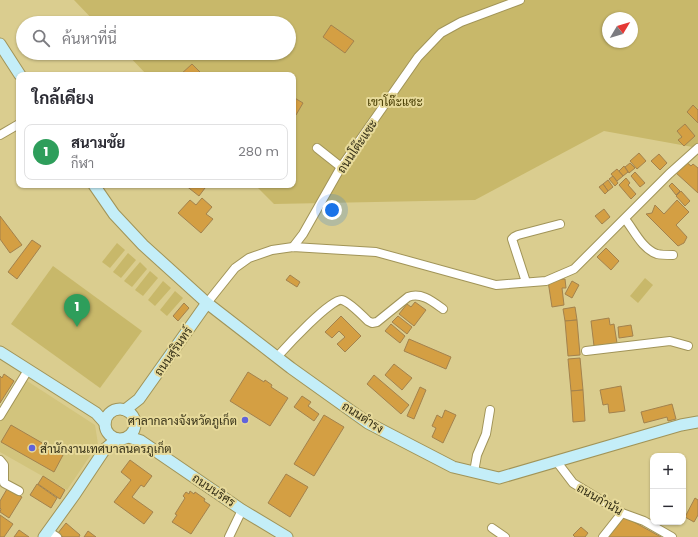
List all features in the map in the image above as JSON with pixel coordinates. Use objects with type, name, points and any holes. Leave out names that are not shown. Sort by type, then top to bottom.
[{"type":"street","name":"ถนนโต๊ะแซะ","points":[[293,246],[303,234],[341,167],[418,57],[441,33],[461,22],[520,0]]},
{"type":"street","points":[[0,44],[18,72]]},
{"type":"street","points":[[0,135],[16,126]]},
{"type":"street","points":[[317,148],[341,167]]},
{"type":"street","points":[[207,302],[235,268],[249,258],[272,250],[293,246],[376,252],[496,285],[546,280],[574,269],[669,174],[698,148]]},
{"type":"street","name":"ถนนดำรง","points":[[96,188],[114,214],[143,245],[207,302],[290,368],[368,423],[453,467],[499,478],[681,425],[698,422]]},
{"type":"street","points":[[625,219],[648,249],[658,255],[672,255]]},
{"type":"street","points":[[526,282],[512,240],[518,235],[560,224]]},
{"type":"street","points":[[278,357],[318,314],[336,300],[340,299],[346,302],[372,323],[377,322],[408,297],[413,295],[427,298],[443,308]]},
{"type":"street","name":"ถนนสุรินทร์","points":[[129,413],[207,302]]},
{"type":"street","points":[[586,351],[670,341],[688,346]]},
{"type":"street","points":[[0,352],[96,413],[107,418]]},
{"type":"street","points":[[0,416],[28,370]]},
{"type":"street","points":[[116,410],[129,413],[135,420],[132,433],[121,439],[113,437],[106,427],[107,418],[116,410]]},
{"type":"street","points":[[474,472],[477,455],[486,434],[490,410]]},
{"type":"street","name":"ถนนนริศร","points":[[132,433],[141,441],[242,510],[287,537]]},
{"type":"street","points":[[50,535],[113,437]]},
{"type":"street","points":[[0,460],[4,465],[4,483],[19,491]]},
{"type":"street","name":"ถนนกำนัน","points":[[557,462],[573,483],[622,514],[644,521],[672,537]]},
{"type":"street","points":[[229,537],[242,510]]},
{"type":"street","points":[[603,537],[622,514]]},
{"type":"street","points":[[492,528],[505,537]]},
{"type":"shaded area","points":[[24,379],[95,425],[98,444],[67,490],[0,452],[0,419]]},
{"type":"green space","name":"เขาโต๊ะแซะ","points":[[74,0],[698,0],[698,148],[604,131],[475,200],[274,204],[258,188],[296,188],[296,72],[144,72],[133,60],[296,60],[296,16],[89,16]]},
{"type":"green space","points":[[117,243],[125,250],[110,268],[102,262]]},
{"type":"green space","points":[[128,253],[136,260],[121,278],[113,272]]},
{"type":"green space","points":[[140,262],[147,269],[132,287],[124,281]]},
{"type":"green space","points":[[53,266],[142,331],[100,388],[11,324]]},
{"type":"green space","points":[[150,271],[158,278],[143,296],[135,290]]},
{"type":"green space","points":[[645,278],[653,285],[638,303],[630,296]]},
{"type":"green space","points":[[163,281],[171,288],[155,306],[148,300]]},
{"type":"green space","points":[[175,291],[183,298],[167,316],[160,310]]},
{"type":"building","points":[[331,25],[354,41],[345,53],[323,37]]},
{"type":"building","points":[[192,64],[200,72],[183,72]]},
{"type":"building","points":[[296,99],[303,103],[296,115]]},
{"type":"building","points":[[693,105],[698,110],[698,123],[687,112]]},
{"type":"building","points":[[685,124],[695,136],[684,146],[678,140],[682,137],[677,131]]},
{"type":"building","points":[[639,153],[646,161],[637,169],[630,161]]},
{"type":"building","points":[[659,154],[667,163],[660,170],[651,161]]},
{"type":"building","points":[[685,161],[691,166],[693,164],[698,168],[698,193],[675,172]]},
{"type":"building","points":[[630,163],[635,168],[629,173],[625,167]]},
{"type":"building","points":[[624,166],[628,172],[623,176],[619,171]]},
{"type":"building","points":[[617,169],[623,176],[617,181],[611,174]]},
{"type":"building","points":[[635,172],[645,183],[640,187],[631,176]]},
{"type":"building","points":[[613,176],[618,183],[615,186],[609,179]]},
{"type":"building","points":[[626,178],[630,183],[628,185],[636,194],[631,199],[619,185]]},
{"type":"building","points":[[608,180],[613,187],[608,191],[603,184]]},
{"type":"building","points":[[672,183],[680,191],[676,195],[669,186]]},
{"type":"building","points":[[603,184],[608,191],[605,194],[599,187]]},
{"type":"building","points":[[189,188],[205,188],[199,196]]},
{"type":"building","points":[[681,191],[690,201],[685,206],[676,196]]},
{"type":"building","points":[[202,198],[212,207],[206,214],[213,219],[201,233],[178,213],[190,200],[196,205]]},
{"type":"building","points":[[677,200],[689,212],[676,225],[687,237],[684,243],[678,246],[646,214],[652,213],[655,205],[664,214]]},
{"type":"building","points":[[604,209],[610,217],[602,224],[595,216]]},
{"type":"building","points":[[0,216],[22,245],[10,253],[0,239]]},
{"type":"building","points":[[32,240],[41,246],[17,279],[8,272]]},
{"type":"building","points":[[606,248],[619,261],[611,270],[597,257]]},
{"type":"building","points":[[290,275],[300,282],[297,287],[286,280]]},
{"type":"building","points":[[565,279],[566,288],[562,288],[564,305],[552,307],[548,281]]},
{"type":"building","points":[[572,281],[579,285],[572,298],[565,294]]},
{"type":"building","points":[[415,302],[426,310],[414,326],[399,314],[407,304],[411,307]]},
{"type":"building","points":[[184,303],[189,308],[178,321],[173,316]]},
{"type":"building","points":[[575,307],[577,320],[565,321],[563,309]]},
{"type":"building","points":[[341,316],[361,336],[345,352],[337,344],[345,337],[339,331],[332,338],[325,332]]},
{"type":"building","points":[[398,316],[412,327],[407,334],[392,322]]},
{"type":"building","points":[[609,318],[610,325],[614,324],[617,343],[594,346],[591,321]]},
{"type":"building","points":[[577,320],[580,355],[568,356],[565,321]]},
{"type":"building","points":[[391,324],[405,336],[400,343],[385,331]]},
{"type":"building","points":[[631,325],[633,336],[619,338],[618,327]]},
{"type":"building","points":[[409,339],[451,357],[446,369],[404,351]]},
{"type":"building","points":[[580,358],[583,390],[571,391],[568,359]]},
{"type":"building","points":[[394,364],[412,378],[402,390],[385,375]]},
{"type":"building","points":[[248,372],[264,382],[265,380],[272,385],[271,387],[288,398],[270,426],[230,401]]},
{"type":"building","points":[[4,374],[14,381],[0,403],[0,376],[2,378]]},
{"type":"building","points":[[374,375],[409,405],[401,414],[367,384]]},
{"type":"building","points":[[621,386],[625,411],[609,413],[608,404],[603,405],[600,390]]},
{"type":"building","points":[[420,387],[426,390],[414,419],[407,416]]},
{"type":"building","points":[[583,390],[585,421],[573,422],[571,391]]},
{"type":"building","points":[[302,396],[311,402],[308,406],[319,414],[314,421],[294,407]]},
{"type":"building","points":[[672,404],[676,419],[668,421],[667,417],[644,423],[641,412]]},
{"type":"building","points":[[445,410],[456,415],[443,443],[432,437],[436,428],[432,426],[437,415],[442,418]]},
{"type":"building","points":[[324,415],[344,427],[314,476],[294,464]]},
{"type":"building","name":"สำนักงานเทศบาลนครภูเก็ต","points":[[11,425],[63,455],[54,472],[1,442]]},
{"type":"building","points":[[130,460],[152,476],[144,487],[141,485],[132,497],[153,512],[144,524],[114,502],[131,480],[121,472]]},
{"type":"building","points":[[286,474],[308,487],[290,517],[268,503]]},
{"type":"building","points":[[43,476],[65,490],[60,499],[38,484]]},
{"type":"building","points":[[37,484],[57,498],[51,508],[30,495]]},
{"type":"building","points":[[7,489],[22,497],[9,518],[0,512],[0,501]]},
{"type":"building","points":[[190,491],[194,494],[195,492],[205,499],[204,501],[210,505],[191,534],[172,522],[185,498],[183,496],[186,492],[189,494]]},
{"type":"building","points":[[695,498],[698,500],[698,515],[694,522],[686,518]]},
{"type":"building","points":[[0,515],[13,524],[4,537],[0,537]]},
{"type":"building","points":[[623,516],[661,537],[610,537],[607,535]]},
{"type":"building","points":[[66,523],[80,535],[79,537],[63,537],[58,533]]},
{"type":"building","points":[[581,527],[588,533],[585,537],[575,537],[573,535]]},
{"type":"building","points":[[19,530],[29,537],[14,537]]},
{"type":"building","points":[[88,531],[96,537],[84,537]]},
{"type":"place","name":"สนามชัย","points":[[77,327]]},
{"type":"place","name":"ศาลากลางจังหวัดภูเก็ต","points":[[245,420]]},
{"type":"place","name":"สำนักงานเทศบาลนครภูเก็ต","points":[[32,448]]}]
